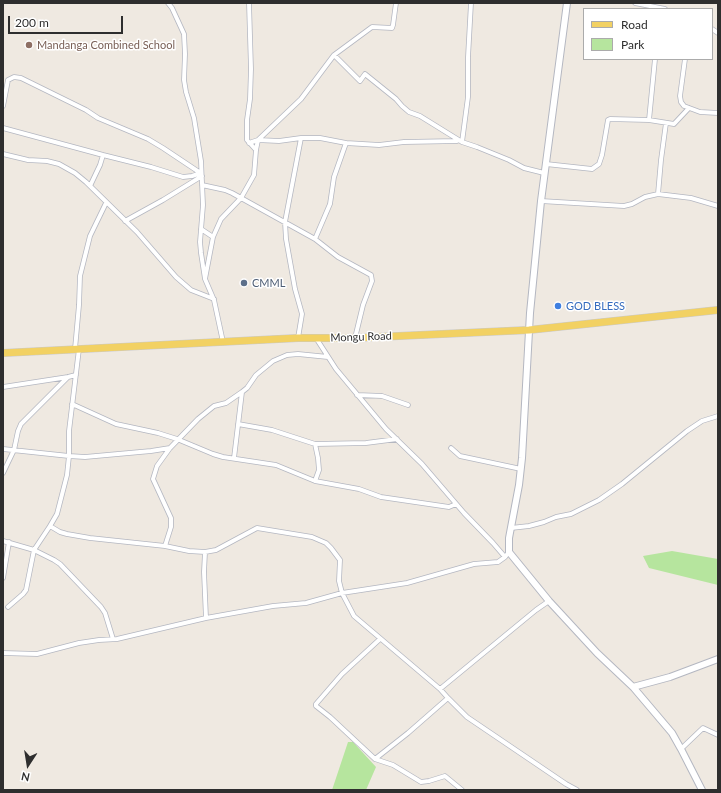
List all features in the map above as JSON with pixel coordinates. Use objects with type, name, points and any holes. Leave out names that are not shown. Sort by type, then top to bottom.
[{"type":"main road","points":[[567,3],[541,201],[529,330],[521,469],[507,555],[597,653],[633,687],[672,733],[702,790]]},
{"type":"main road","name":"Mongu Road","points":[[3,353],[298,338],[355,338],[529,330],[718,310]]},
{"type":"main road","points":[[633,687],[670,677],[718,659]]},
{"type":"street","points":[[168,3],[172,8],[184,34],[184,80],[194,118],[200,150],[203,205],[201,253],[205,279],[214,300],[223,342]]},
{"type":"street","points":[[249,3],[251,69],[247,140],[256,150]]},
{"type":"street","points":[[205,279],[213,236],[221,219],[241,198],[254,175],[258,140],[301,99],[334,55],[372,27],[392,28],[396,3]]},
{"type":"street","points":[[460,141],[468,97],[468,57],[471,3]]},
{"type":"street","points":[[635,3],[658,8]]},
{"type":"street","points":[[334,55],[360,81],[365,74],[396,99],[409,112],[420,116],[460,141],[483,149],[524,168],[544,173]]},
{"type":"street","points":[[649,120],[655,60]]},
{"type":"street","points":[[684,60],[680,96],[681,102],[684,106],[700,112],[718,113]]},
{"type":"street","points":[[3,106],[8,80],[14,77],[21,78],[86,110],[98,118],[148,139],[201,174]]},
{"type":"street","points":[[546,164],[592,169],[599,164],[602,155],[608,120],[649,120],[676,123],[689,108]]},
{"type":"street","points":[[658,194],[666,123]]},
{"type":"street","points":[[3,128],[151,167],[183,177],[201,174]]},
{"type":"street","points":[[249,143],[258,140],[279,141],[301,138],[320,138],[346,143],[379,145],[404,142],[460,141]]},
{"type":"street","points":[[298,338],[302,314],[295,289],[286,239],[285,222],[301,138]]},
{"type":"street","points":[[315,239],[330,204],[334,177],[346,143]]},
{"type":"street","points":[[3,154],[22,159],[46,161],[59,164],[67,168],[90,186],[125,220],[176,277],[191,290],[214,300]]},
{"type":"street","points":[[90,186],[102,160],[102,155]]},
{"type":"street","points":[[125,220],[163,200],[201,174]]},
{"type":"street","points":[[202,185],[225,190],[241,198],[315,239],[338,258],[371,275],[372,281],[363,305],[355,338]]},
{"type":"street","points":[[541,201],[624,206],[632,204],[644,197],[658,194],[691,198],[718,206]]},
{"type":"street","points":[[8,607],[26,590],[34,550],[57,514],[64,488],[69,456],[69,431],[76,375],[80,276],[90,236],[106,203]]},
{"type":"street","points":[[201,229],[213,236]]},
{"type":"street","points":[[3,653],[37,654],[206,618],[273,606],[306,603],[342,594],[407,583],[474,564],[498,562],[507,555],[493,543],[456,504],[422,464],[357,395],[328,357],[316,338]]},
{"type":"street","points":[[165,546],[171,527],[171,518],[154,479],[157,466],[170,448],[198,419],[214,406],[226,403],[242,392],[247,388],[256,375],[280,357],[298,354],[328,357]]},
{"type":"street","points":[[3,387],[76,375]]},
{"type":"street","points":[[3,473],[14,450],[21,424],[68,377]]},
{"type":"street","points":[[234,458],[242,392]]},
{"type":"street","points":[[357,395],[382,396],[408,405]]},
{"type":"street","points":[[72,404],[116,424],[178,439],[223,457],[276,465],[315,481],[359,489],[381,497],[393,499],[449,508],[456,504]]},
{"type":"street","points":[[511,528],[528,526],[571,514],[598,500],[622,484],[687,431],[702,421],[718,416]]},
{"type":"street","points":[[238,424],[272,430],[315,444],[366,443],[397,439]]},
{"type":"street","points":[[315,444],[319,470],[315,481]]},
{"type":"street","points":[[3,448],[85,457],[170,448]]},
{"type":"street","points":[[451,448],[460,456],[521,469]]},
{"type":"street","points":[[50,526],[60,532],[72,535],[205,552],[216,550],[257,528],[312,537],[326,543],[340,560],[339,581],[342,594],[354,616],[440,688],[467,717],[577,790]]},
{"type":"street","points":[[3,541],[34,550],[60,564],[101,607],[105,613],[112,639]]},
{"type":"street","points":[[3,578],[9,542]]},
{"type":"street","points":[[205,552],[204,572],[206,618]]},
{"type":"street","points":[[440,688],[549,601]]},
{"type":"street","points":[[380,639],[342,674],[316,704],[316,706],[375,759],[393,765],[421,782],[445,776],[462,790]]},
{"type":"street","points":[[375,759],[408,733],[448,698]]},
{"type":"street","points":[[681,748],[703,728],[718,735]]},
{"type":"green space","points":[[672,551],[718,559],[718,585],[649,568],[643,556]]},
{"type":"green space","points":[[348,742],[353,742],[376,767],[366,790],[332,790]]},
{"type":"place","name":"Mandanga Combined School","points":[[29,45]]},
{"type":"place","name":"CMML","points":[[244,283]]},
{"type":"place","name":"GOD BLESS","points":[[558,306]]}]
